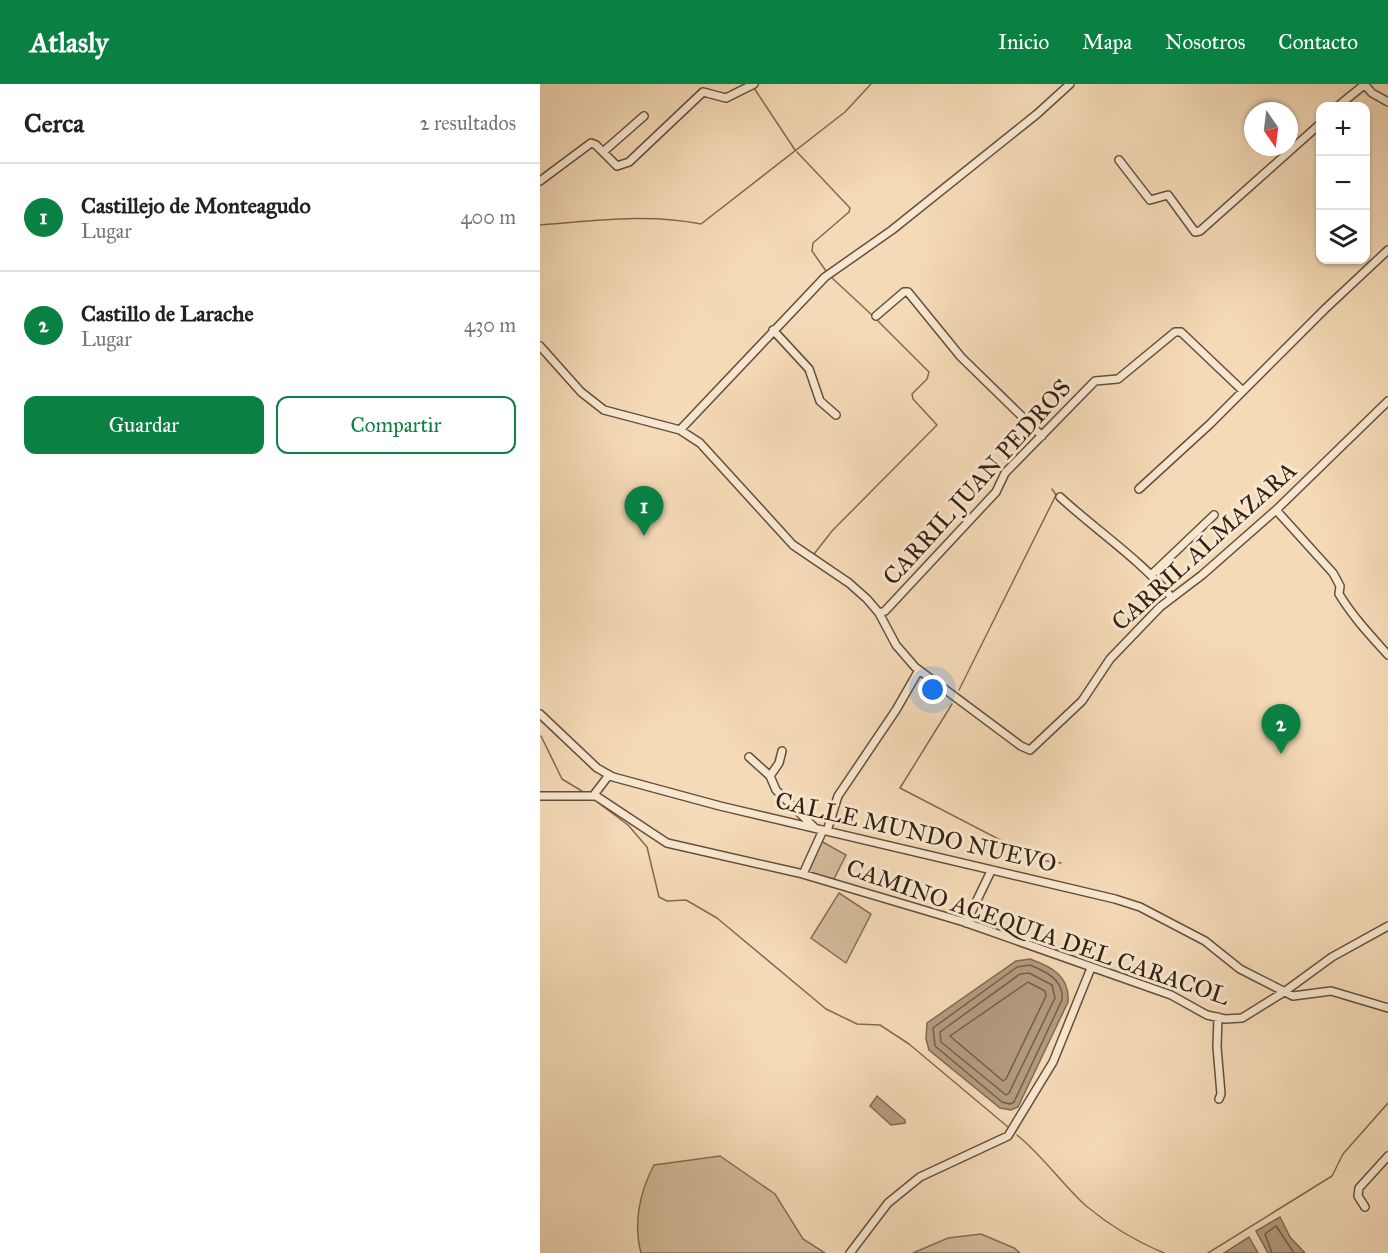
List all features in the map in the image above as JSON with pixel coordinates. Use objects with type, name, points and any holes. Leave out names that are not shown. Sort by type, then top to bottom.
[{"type":"street","points":[[541,179],[591,143],[617,166],[622,166],[703,92],[726,98],[754,84]]},
{"type":"street","points":[[680,430],[825,277],[892,230],[1037,114],[1070,84]]},
{"type":"street","points":[[1343,102],[1364,84],[1372,93],[1388,102]]},
{"type":"street","points":[[603,152],[644,116]]},
{"type":"street","points":[[1119,160],[1150,200],[1167,195],[1191,230],[1195,232],[1200,231],[1316,128]]},
{"type":"street","points":[[1139,489],[1388,250]]},
{"type":"street","points":[[876,316],[908,292],[961,357],[1042,436]]},
{"type":"street","points":[[773,330],[809,369],[820,401],[836,415]]},
{"type":"street","name":"CARRIL JUAN PEDROS","points":[[879,613],[885,611],[996,492],[1005,473],[1095,381],[1118,379],[1175,332],[1181,332],[1243,391]]},
{"type":"street","name":"CARRIL ALMAZARA","points":[[540,345],[581,392],[604,410],[680,430],[700,443],[793,545],[849,583],[879,613],[896,645],[919,670],[1020,746],[1030,750],[1082,701],[1110,659],[1172,598],[1276,510],[1388,401]]},
{"type":"street","points":[[1060,497],[1110,542],[1152,574],[1172,598]]},
{"type":"street","points":[[1276,510],[1317,558],[1333,573],[1340,586],[1339,594],[1345,604],[1359,624],[1388,655]]},
{"type":"street","points":[[1152,574],[1214,515]]},
{"type":"street","points":[[803,874],[838,796],[896,710],[919,670]]},
{"type":"street","name":"CALLE MUNDO NUEVO","points":[[540,714],[597,768],[609,775],[720,806],[1140,907],[1205,941],[1240,969],[1284,992]]},
{"type":"street","points":[[770,777],[779,763],[782,751]]},
{"type":"street","points":[[749,757],[770,777],[776,790],[821,830]]},
{"type":"street","points":[[540,796],[595,796],[609,775]]},
{"type":"street","name":"CAMINO ACEQUIA DEL CARACOL","points":[[595,796],[667,843],[803,874],[966,923],[1172,995],[1207,1015],[1218,1017],[1242,1018],[1284,992],[1332,957],[1388,926]]},
{"type":"street","points":[[966,923],[991,871]]},
{"type":"street","points":[[850,1253],[888,1203],[920,1177],[1008,1136],[1053,1062],[1092,968]]},
{"type":"street","points":[[1284,992],[1293,996],[1330,991],[1388,1008]]},
{"type":"street","points":[[1218,1017],[1217,1047],[1221,1094],[1219,1099]]},
{"type":"street","points":[[1365,1208],[1358,1196],[1359,1188],[1388,1156]]},
{"type":"shaded area","points":[[821,841],[846,855],[834,879],[805,872]]},
{"type":"shaded area","points":[[839,893],[871,914],[846,963],[811,938]]},
{"type":"shaded area","points":[[720,1156],[775,1194],[803,1239],[825,1253],[641,1253],[638,1230],[639,1208],[654,1165]]},
{"type":"shaded area","points":[[981,1234],[1014,1248],[1020,1253],[913,1253],[948,1238]]},
{"type":"water","points":[[1030,959],[1046,965],[1063,979],[1068,993],[1068,1002],[1018,1107],[1011,1110],[1000,1108],[929,1050],[926,1039],[927,1023],[1016,961]]},
{"type":"water","points":[[877,1096],[905,1120],[905,1123],[891,1125],[870,1106]]},
{"type":"water","points":[[1280,1217],[1290,1237],[1305,1253],[1268,1253],[1256,1231]]},
{"type":"water","points":[[1249,1237],[1258,1253],[1224,1253]]},
{"type":"waterway","points":[[540,225],[641,218],[701,224],[845,112],[871,84]]},
{"type":"waterway","points":[[754,88],[795,150]]},
{"type":"waterway","points":[[797,152],[850,208],[849,212],[813,243],[812,251],[826,271]]},
{"type":"waterway","points":[[831,277],[873,316]]},
{"type":"waterway","points":[[814,554],[832,531],[937,425],[913,399],[912,394],[927,379],[929,372],[876,319]]},
{"type":"waterway","points":[[959,690],[1056,495],[1052,489]]},
{"type":"waterway","points":[[952,704],[900,788],[1039,860],[1061,863]]},
{"type":"waterway","points":[[541,736],[562,779],[585,793]]},
{"type":"waterway","points":[[600,804],[628,825],[647,847],[659,897],[667,901],[686,900],[717,918],[826,1009],[857,1024],[880,1025],[909,1044],[1008,1127]]},
{"type":"waterway","points":[[1208,1253],[1332,1176],[1343,1154],[1388,1103]]},
{"type":"waterway","points":[[1017,1135],[1085,1205],[1113,1226],[1164,1253]]},
{"type":"place","name":"Castillejo de Monteagudo","points":[[644,536]]},
{"type":"place","name":"Castillo de Larache","points":[[1281,754]]}]
